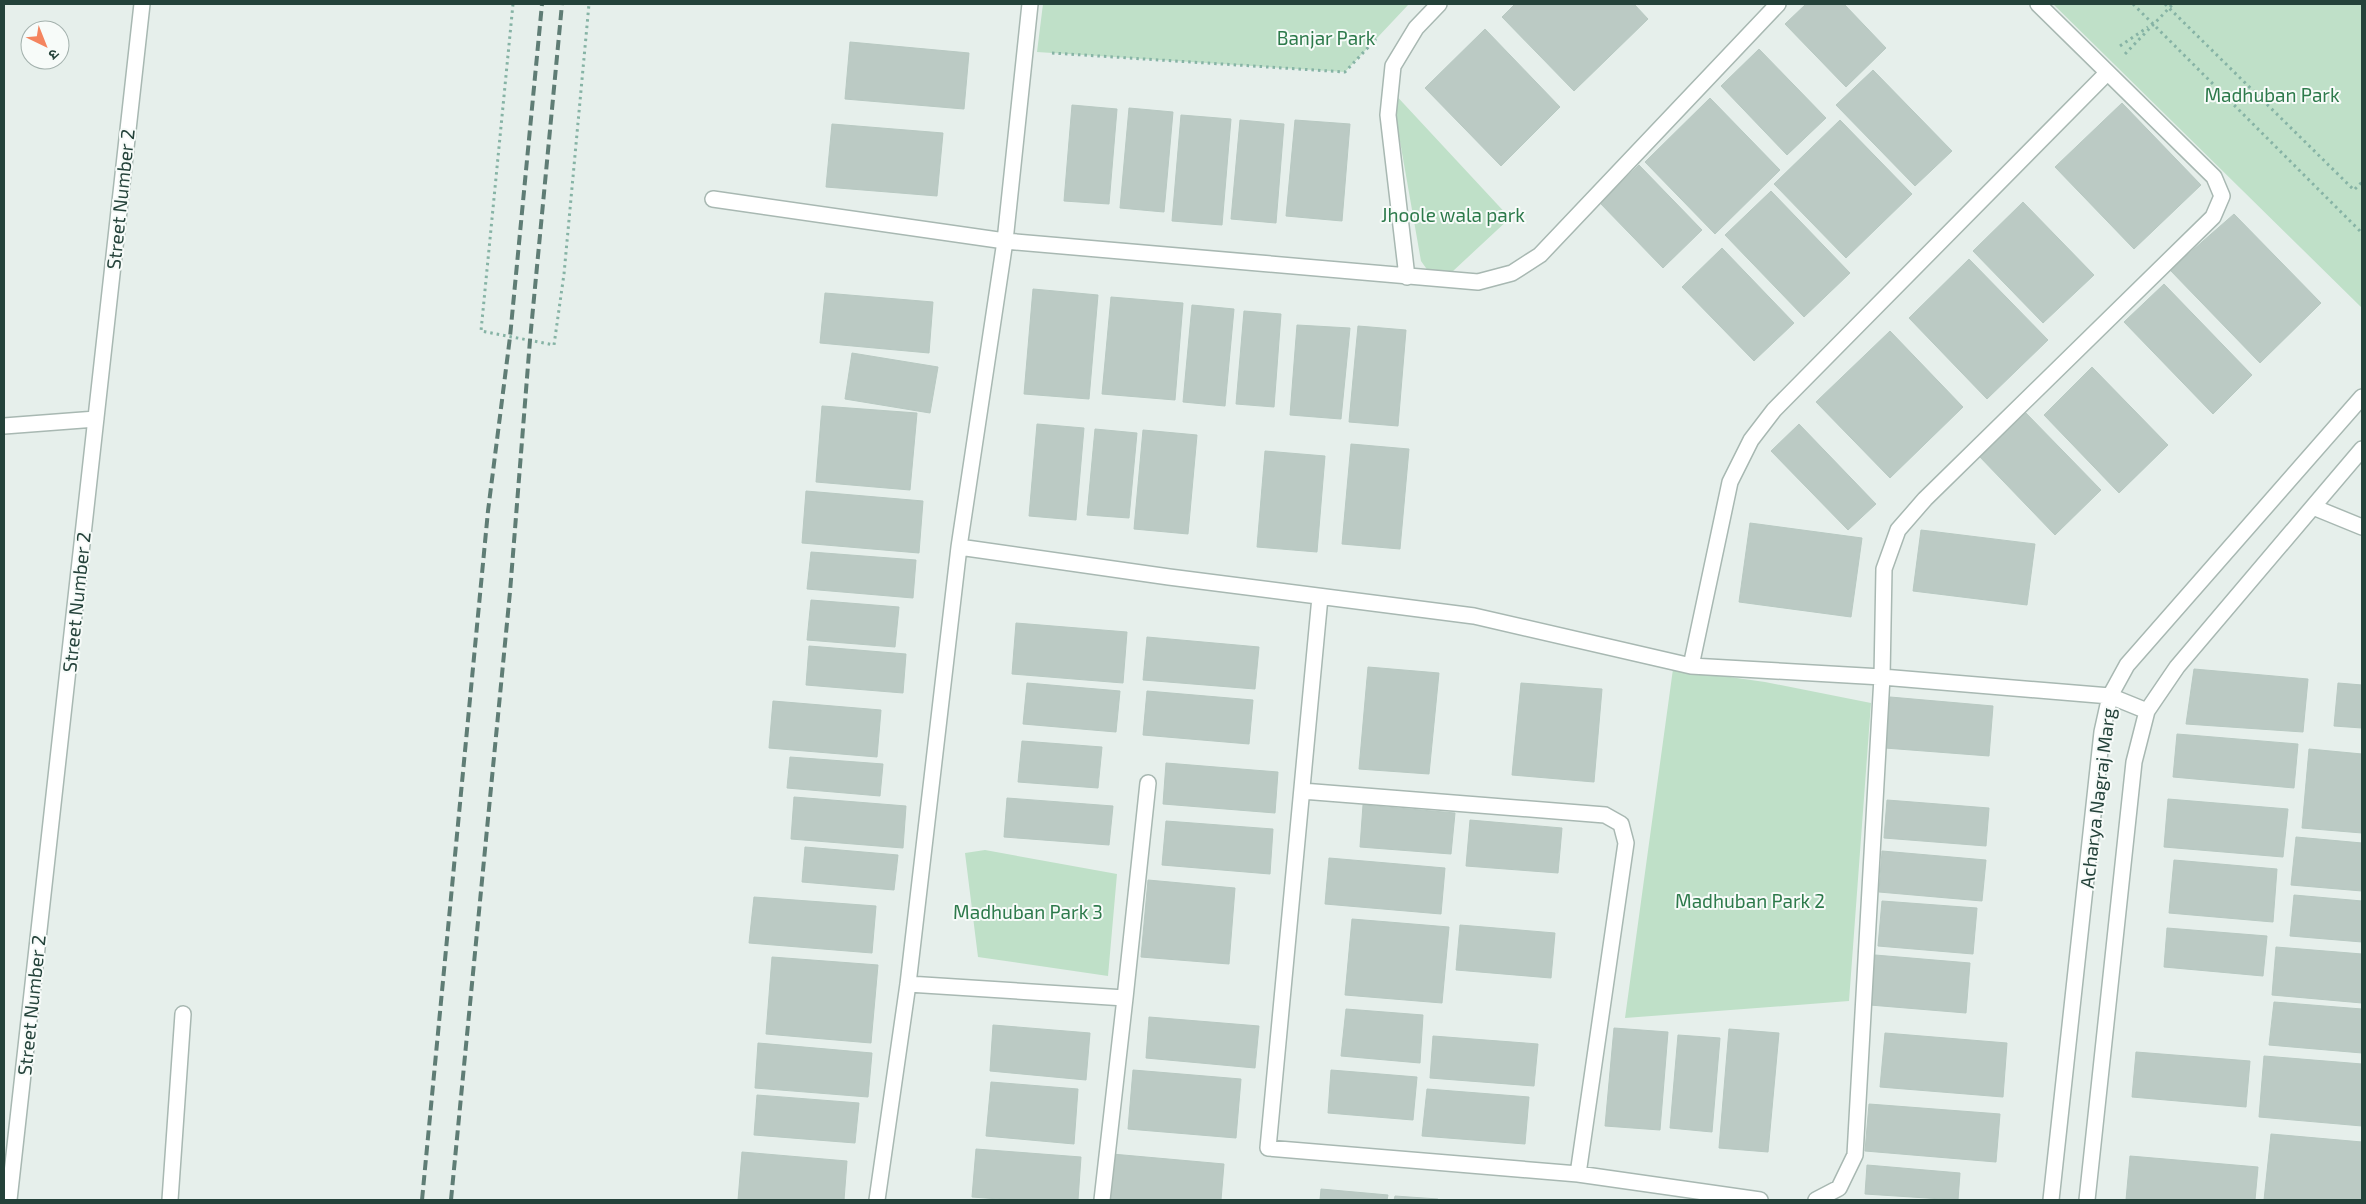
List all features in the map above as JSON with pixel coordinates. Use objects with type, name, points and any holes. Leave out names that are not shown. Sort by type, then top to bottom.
[{"type":"street","name":"Street Number 2","points":[[9,1200],[142,4]]},
{"type":"street","points":[[876,1200],[908,984],[959,547],[1004,241],[1030,4]]},
{"type":"street","points":[[1407,277],[1388,115],[1393,66],[1416,28],[1439,4]]},
{"type":"street","points":[[713,199],[1004,241],[1478,282],[1512,273],[1540,255],[1778,4]]},
{"type":"street","points":[[1816,1200],[1839,1188],[1855,1155],[1882,677],[1884,569],[1898,530],[1925,499],[2213,217],[2222,196],[2214,177],[2038,4]]},
{"type":"street","points":[[1691,666],[1730,482],[1751,440],[1774,410],[2107,73]]},
{"type":"street","name":"Acharya Nagraj Marg","points":[[2051,1200],[2102,732],[2110,696],[2127,665],[2362,397]]},
{"type":"street","points":[[4,426],[96,419]]},
{"type":"street","name":"Acharya Nagraj Marg","points":[[2087,1200],[2134,762],[2147,711],[2177,667],[2362,449]]},
{"type":"street","points":[[2312,507],[2362,527]]},
{"type":"street","points":[[959,547],[1320,597],[1474,616],[1691,666],[1882,677],[2110,696],[2147,711]]},
{"type":"street","points":[[1320,597],[1268,1148],[1578,1174],[1760,1200]]},
{"type":"street","points":[[1102,1200],[1148,783]]},
{"type":"street","points":[[1302,791],[1606,815],[1621,824],[1626,843],[1578,1174]]},
{"type":"street","points":[[908,984],[1125,998]]},
{"type":"street","points":[[170,1200],[183,1014]]},
{"type":"path","points":[[513,4],[481,331],[554,345],[564,274],[589,4]]},
{"type":"path","points":[[2133,4],[2362,232]]},
{"type":"path","points":[[2165,4],[2354,190],[2362,182]]},
{"type":"path","points":[[2107,73],[2173,4]]},
{"type":"path","points":[[2107,73],[2106,56],[2153,24]]},
{"type":"path","points":[[1047,53],[1345,72],[1377,38]]},
{"type":"green space","name":"Banjar Park","points":[[1043,4],[1409,4],[1345,72],[1037,52]]},
{"type":"green space","name":"Madhuban Park","points":[[2053,4],[2362,4],[2362,308]]},
{"type":"green space","name":"Jhoole wala park","points":[[1391,90],[1510,218],[1438,285],[1421,261]]},
{"type":"green space","name":"Madhuban Park 2","points":[[1673,669],[1765,682],[1871,703],[1849,1001],[1625,1018]]},
{"type":"green space","name":"Madhuban Park 3","points":[[985,850],[1117,874],[1108,976],[978,957],[965,853]]},
{"type":"building","points":[[1515,4],[1634,4],[1648,19],[1574,91],[1502,17]]},
{"type":"building","points":[[1806,4],[1844,4],[1886,48],[1846,87],[1785,24]]},
{"type":"building","points":[[1485,29],[1560,107],[1501,166],[1425,88]]},
{"type":"building","points":[[850,42],[969,53],[964,109],[845,99]]},
{"type":"building","points":[[1759,49],[1826,118],[1787,155],[1721,86]]},
{"type":"building","points":[[1873,70],[1952,151],[1915,186],[1836,105]]},
{"type":"building","points":[[1710,98],[1780,170],[1715,234],[1645,162]]},
{"type":"building","points":[[2122,103],[2201,185],[2134,249],[2055,167]]},
{"type":"building","points":[[1072,105],[1117,109],[1109,204],[1064,201]]},
{"type":"building","points":[[1129,108],[1173,112],[1164,212],[1120,208]]},
{"type":"building","points":[[1181,115],[1231,119],[1222,225],[1172,221]]},
{"type":"building","points":[[1240,120],[1284,124],[1276,223],[1231,219]]},
{"type":"building","points":[[1295,120],[1350,124],[1342,221],[1286,216]]},
{"type":"building","points":[[1840,120],[1912,194],[1846,258],[1774,184]]},
{"type":"building","points":[[832,124],[943,133],[937,196],[826,187]]},
{"type":"building","points":[[1639,165],[1702,230],[1663,268],[1600,203]]},
{"type":"building","points":[[1771,191],[1850,273],[1804,317],[1725,235]]},
{"type":"building","points":[[2023,202],[2094,275],[2043,323],[1973,251]]},
{"type":"building","points":[[2234,214],[2321,303],[2260,363],[2170,270]]},
{"type":"building","points":[[1722,248],[1794,323],[1754,361],[1682,287]]},
{"type":"building","points":[[1969,259],[2048,340],[1987,399],[1909,318]]},
{"type":"building","points":[[2164,284],[2252,375],[2213,414],[2124,322]]},
{"type":"building","points":[[1033,289],[1098,295],[1089,399],[1024,394]]},
{"type":"building","points":[[825,293],[933,302],[929,353],[820,343]]},
{"type":"building","points":[[1111,297],[1183,303],[1175,400],[1102,394]]},
{"type":"building","points":[[1192,305],[1234,309],[1225,406],[1183,402]]},
{"type":"building","points":[[1244,311],[1281,314],[1274,407],[1236,404]]},
{"type":"building","points":[[1297,325],[1350,328],[1341,419],[1290,415]]},
{"type":"building","points":[[1358,326],[1406,330],[1398,426],[1349,422]]},
{"type":"building","points":[[1890,331],[1963,407],[1890,478],[1816,402]]},
{"type":"building","points":[[852,353],[938,367],[930,413],[845,399]]},
{"type":"building","points":[[2092,367],[2168,445],[2119,493],[2044,415]]},
{"type":"building","points":[[822,406],[917,413],[910,490],[816,482]]},
{"type":"building","points":[[2024,411],[2101,490],[2055,535],[1978,455]]},
{"type":"building","points":[[1037,424],[1084,428],[1076,520],[1029,516]]},
{"type":"building","points":[[1799,424],[1876,504],[1848,530],[1771,451]]},
{"type":"building","points":[[1095,429],[1137,433],[1129,518],[1087,515]]},
{"type":"building","points":[[1143,430],[1197,435],[1188,534],[1134,529]]},
{"type":"building","points":[[1351,444],[1409,449],[1400,549],[1342,544]]},
{"type":"building","points":[[1265,451],[1325,456],[1317,552],[1257,547]]},
{"type":"building","points":[[806,491],[923,501],[919,553],[802,543]]},
{"type":"building","points":[[1750,523],[1862,538],[1851,617],[1739,602]]},
{"type":"building","points":[[1921,530],[2035,544],[2027,605],[1913,591]]},
{"type":"building","points":[[811,552],[916,560],[913,598],[807,589]]},
{"type":"building","points":[[811,600],[899,607],[895,647],[807,640]]},
{"type":"building","points":[[1016,623],[1127,632],[1123,683],[1012,674]]},
{"type":"building","points":[[1147,637],[1259,647],[1255,689],[1143,680]]},
{"type":"building","points":[[809,646],[906,654],[903,693],[806,685]]},
{"type":"building","points":[[1368,667],[1439,673],[1429,774],[1359,769]]},
{"type":"building","points":[[2194,669],[2308,679],[2303,732],[2186,724]]},
{"type":"building","points":[[1027,683],[1120,691],[1116,732],[1023,724]]},
{"type":"building","points":[[1521,683],[1602,689],[1594,782],[1512,775]]},
{"type":"building","points":[[2338,683],[2362,685],[2362,728],[2334,726]]},
{"type":"building","points":[[1147,691],[1253,700],[1249,744],[1143,735]]},
{"type":"building","points":[[1890,697],[1993,706],[1989,756],[1885,748]]},
{"type":"building","points":[[773,701],[881,710],[877,757],[769,748]]},
{"type":"building","points":[[2177,734],[2298,744],[2294,788],[2173,777]]},
{"type":"building","points":[[1022,741],[1102,747],[1098,788],[1018,782]]},
{"type":"building","points":[[2309,749],[2362,754],[2362,833],[2302,828]]},
{"type":"building","points":[[790,757],[883,764],[880,796],[787,788]]},
{"type":"building","points":[[1166,763],[1278,772],[1275,813],[1163,804]]},
{"type":"building","points":[[794,797],[906,806],[903,848],[791,839]]},
{"type":"building","points":[[1007,798],[1113,806],[1109,845],[1004,837]]},
{"type":"building","points":[[2168,799],[2288,809],[2283,857],[2164,847]]},
{"type":"building","points":[[1887,800],[1989,808],[1986,846],[1884,838]]},
{"type":"building","points":[[1363,805],[1455,813],[1451,854],[1360,847]]},
{"type":"building","points":[[1470,820],[1562,828],[1558,873],[1466,866]]},
{"type":"building","points":[[1166,821],[1273,829],[1270,874],[1162,865]]},
{"type":"building","points":[[2296,837],[2362,843],[2362,891],[2291,885]]},
{"type":"building","points":[[805,847],[898,855],[894,890],[802,882]]},
{"type":"building","points":[[1882,851],[1986,860],[1982,901],[1879,892]]},
{"type":"building","points":[[1329,858],[1445,868],[1441,914],[1325,904]]},
{"type":"building","points":[[2174,860],[2277,869],[2273,922],[2169,913]]},
{"type":"building","points":[[1148,880],[1235,888],[1229,964],[1141,957]]},
{"type":"building","points":[[2294,895],[2362,901],[2362,942],[2290,936]]},
{"type":"building","points":[[754,897],[876,906],[872,953],[749,943]]},
{"type":"building","points":[[1882,901],[1977,908],[1973,954],[1878,946]]},
{"type":"building","points":[[1352,919],[1449,927],[1442,1003],[1345,995]]},
{"type":"building","points":[[1460,925],[1555,933],[1551,978],[1456,970]]},
{"type":"building","points":[[2167,928],[2267,936],[2263,976],[2164,967]]},
{"type":"building","points":[[2276,947],[2362,954],[2362,1003],[2272,995]]},
{"type":"building","points":[[1875,955],[1970,963],[1966,1013],[1870,1005]]},
{"type":"building","points":[[772,957],[878,965],[871,1043],[766,1034]]},
{"type":"building","points":[[2274,1002],[2362,1009],[2362,1053],[2269,1045]]},
{"type":"building","points":[[1346,1009],[1423,1015],[1420,1063],[1341,1056]]},
{"type":"building","points":[[1149,1017],[1259,1026],[1255,1068],[1146,1058]]},
{"type":"building","points":[[993,1025],[1090,1033],[1086,1080],[990,1071]]},
{"type":"building","points":[[1614,1028],[1668,1032],[1660,1130],[1605,1126]]},
{"type":"building","points":[[1729,1029],[1779,1033],[1768,1152],[1719,1148]]},
{"type":"building","points":[[1885,1033],[2007,1043],[2003,1097],[1880,1087]]},
{"type":"building","points":[[1678,1035],[1720,1038],[1712,1132],[1670,1128]]},
{"type":"building","points":[[1433,1036],[1538,1044],[1534,1086],[1430,1078]]},
{"type":"building","points":[[758,1043],[872,1053],[868,1097],[755,1088]]},
{"type":"building","points":[[2136,1052],[2250,1061],[2246,1107],[2132,1097]]},
{"type":"building","points":[[2264,1056],[2362,1064],[2362,1126],[2259,1117]]},
{"type":"building","points":[[1133,1070],[1241,1079],[1236,1138],[1128,1129]]},
{"type":"building","points":[[1331,1070],[1417,1077],[1413,1120],[1328,1113]]},
{"type":"building","points":[[991,1082],[1078,1089],[1074,1144],[986,1136]]},
{"type":"building","points":[[1427,1089],[1529,1097],[1525,1144],[1422,1136]]},
{"type":"building","points":[[757,1095],[859,1103],[855,1143],[754,1135]]},
{"type":"building","points":[[1869,1104],[2000,1114],[1996,1162],[1865,1151]]},
{"type":"building","points":[[2271,1134],[2362,1142],[2362,1200],[2264,1200]]},
{"type":"building","points":[[976,1149],[1081,1157],[1078,1200],[1013,1200],[972,1197]]},
{"type":"building","points":[[742,1152],[847,1161],[844,1200],[738,1200]]},
{"type":"building","points":[[1112,1154],[1224,1164],[1221,1200],[1108,1200]]},
{"type":"building","points":[[2130,1156],[2258,1167],[2255,1200],[2126,1200]]},
{"type":"building","points":[[1867,1165],[1960,1173],[1958,1200],[1865,1194]]},
{"type":"building","points":[[1321,1189],[1388,1195],[1387,1200],[1320,1200]]},
{"type":"building","points":[[1395,1196],[1438,1199],[1438,1200],[1394,1200]]},
{"type":"railway","points":[[422,1200],[488,511],[510,337],[542,4]]},
{"type":"railway","points":[[451,1200],[510,592],[530,340],[562,4]]}]
